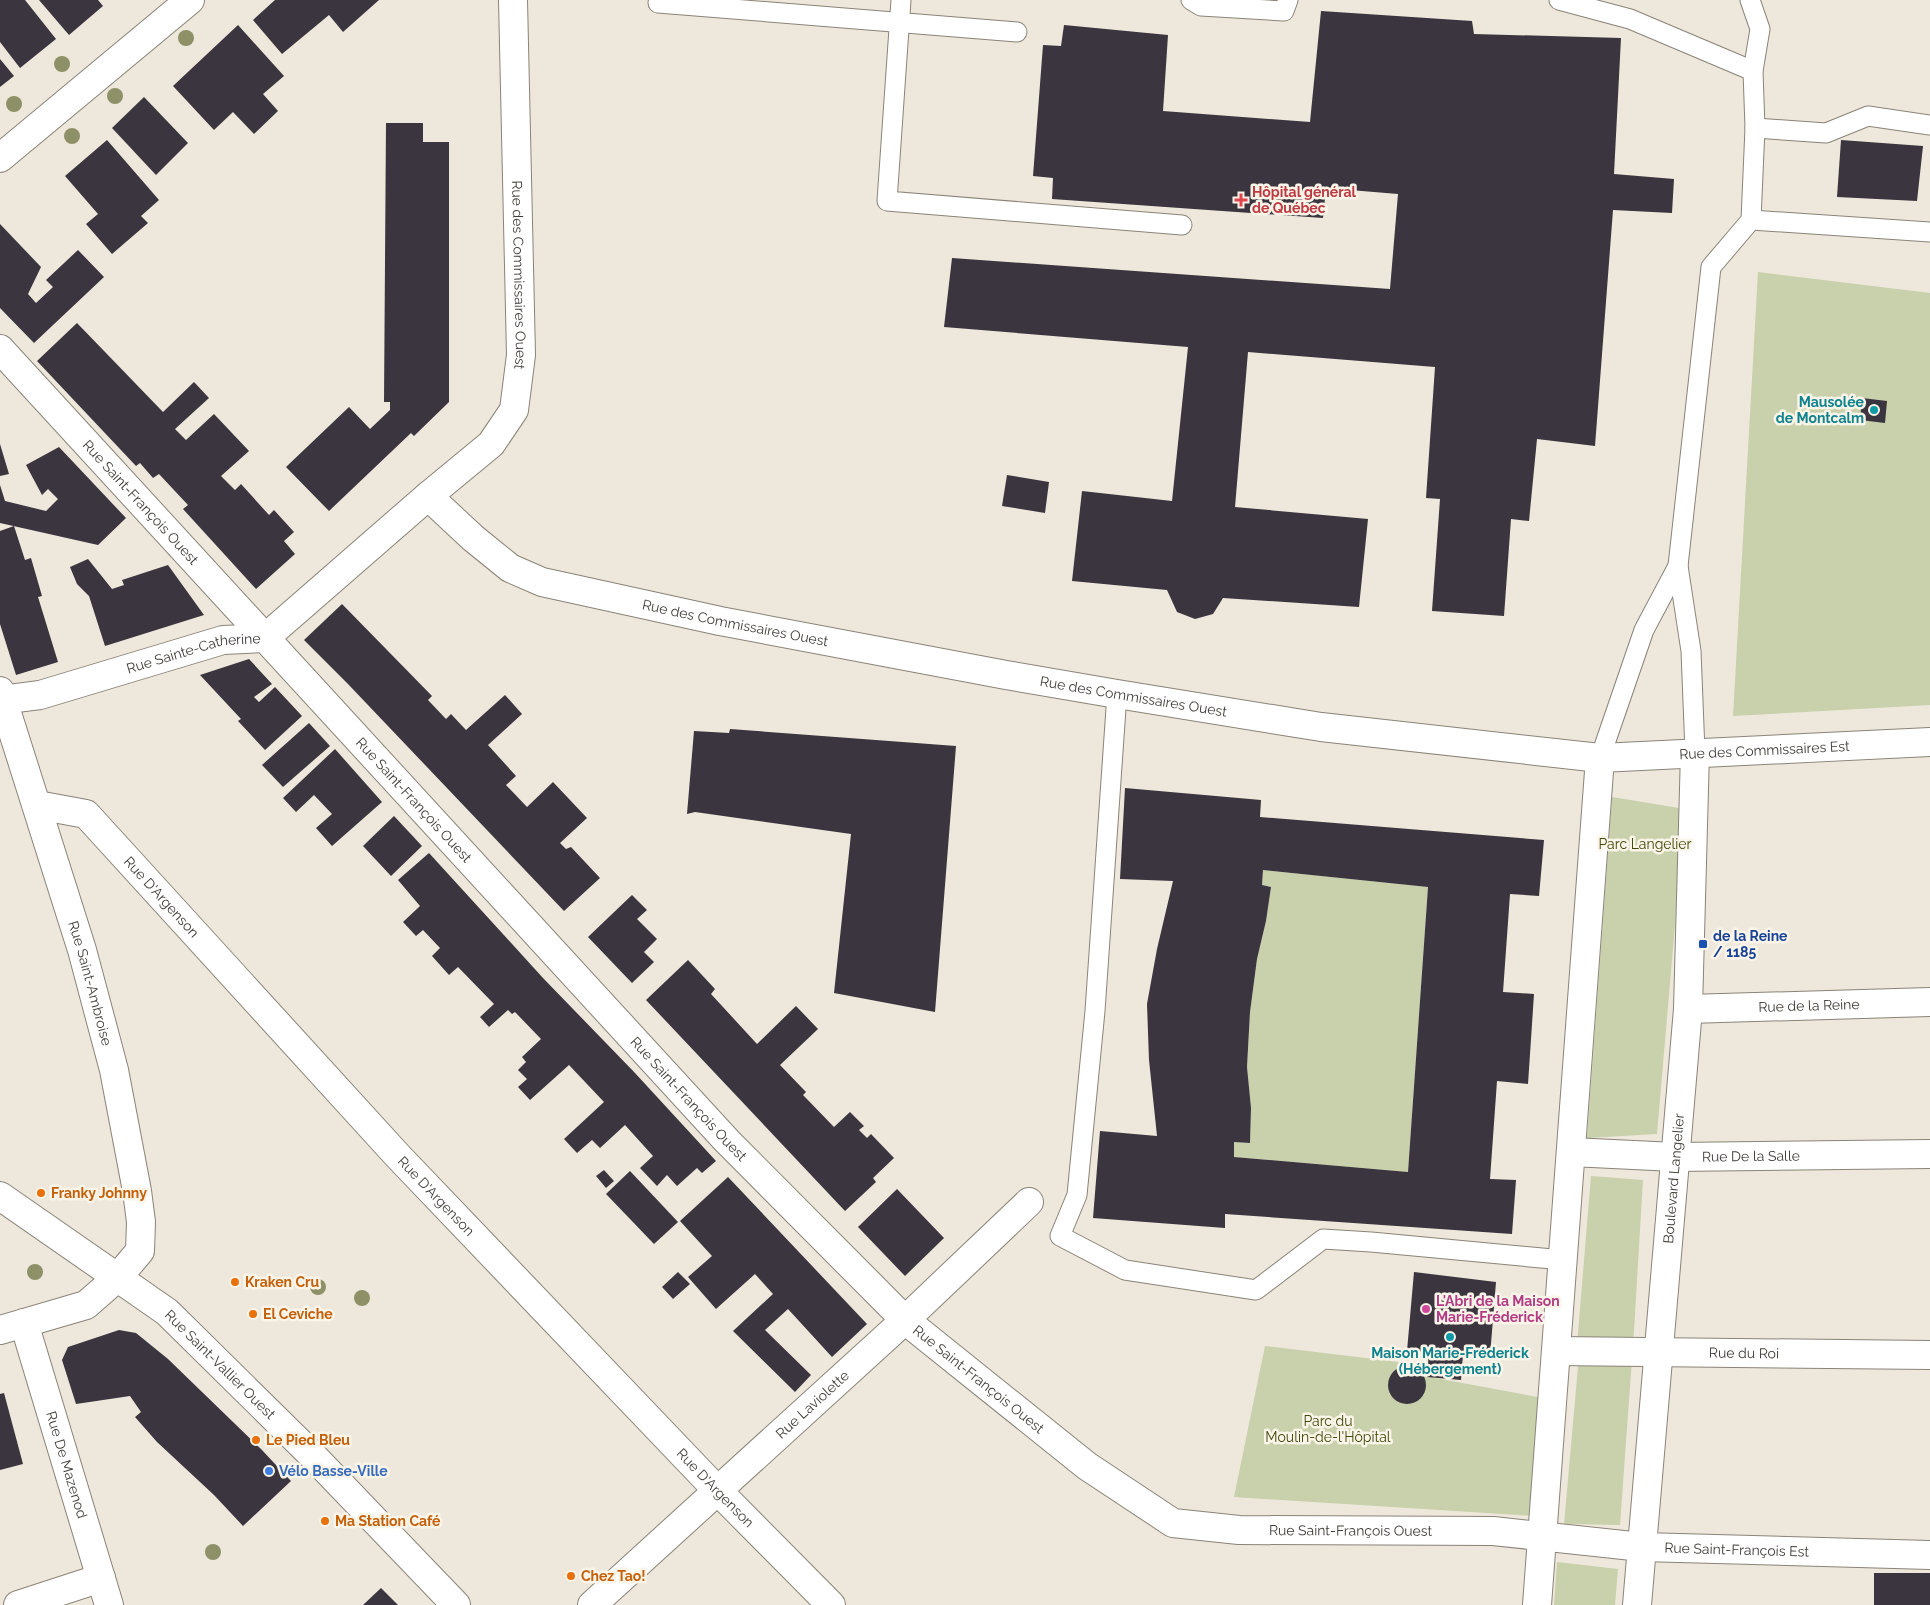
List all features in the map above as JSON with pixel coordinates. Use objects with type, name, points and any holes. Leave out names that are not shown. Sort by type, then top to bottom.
[{"type":"street","points":[[0,158],[190,0]]},
{"type":"street","name":"Rue des Commissaires Ouest","points":[[513,0],[521,355],[514,410],[491,444],[428,496],[473,538],[510,568],[542,582],[729,623],[1006,675],[1322,727],[1600,758]]},
{"type":"street","name":"Rue Saint-François Ouest","points":[[0,350],[727,1141],[905,1320],[1087,1466],[1173,1523],[1239,1530],[1493,1531],[1542,1535]]},
{"type":"street","name":"Rue Sainte-Catherine","points":[[1,697],[40,695],[222,640],[265,638],[428,496]]},
{"type":"street","name":"Rue Saint-Ambroise","points":[[1,697],[82,950],[114,1070],[137,1192],[140,1222],[140,1251],[118,1277],[86,1305],[12,1327]]},
{"type":"street","name":"Rue des Commissaires Est","points":[[1600,758],[1930,742]]},
{"type":"street","name":"Boulevard Langelier","points":[[1637,1605],[1688,1009],[1695,752]]},
{"type":"street","points":[[1537,1605],[1600,758]]},
{"type":"street","name":"Rue D'Argenson","points":[[37,805],[86,814],[397,1155],[717,1490],[831,1605]]},
{"type":"street","name":"Rue de la Reine","points":[[1688,1009],[1930,1002]]},
{"type":"street","name":"Rue De la Salle","points":[[1571,1152],[1675,1157],[1930,1154]]},
{"type":"street","name":"Rue Saint-Vallier Ouest","points":[[0,1196],[167,1312],[313,1456],[456,1605]]},
{"type":"street","name":"Rue Laviolette","points":[[592,1605],[905,1320],[1029,1202]]},
{"type":"street","name":"Rue De Mazenod","points":[[12,1327],[109,1605]]},
{"type":"street","name":"Rue du Roi","points":[[1556,1351],[1930,1355]]},
{"type":"street","name":"Rue Saint-François Est","points":[[1542,1535],[1642,1547],[1930,1555]]},
{"type":"street","points":[[18,1605],[101,1578]]},
{"type":"lane","points":[[901,0],[887,201],[1182,224]]},
{"type":"lane","points":[[1191,0],[1201,6],[1284,11],[1288,0]]},
{"type":"lane","points":[[1559,0],[1630,19],[1753,71]]},
{"type":"lane","points":[[1695,752],[1691,651],[1678,566],[1711,268],[1751,220],[1755,128],[1753,71],[1760,29],[1750,0]]},
{"type":"lane","points":[[658,3],[1017,32]]},
{"type":"lane","points":[[1755,128],[1826,133],[1868,116],[1930,125]]},
{"type":"lane","points":[[1751,220],[1930,232]]},
{"type":"lane","points":[[1600,758],[1644,630],[1678,566]]},
{"type":"lane","points":[[1117,694],[1095,1011],[1077,1195],[1060,1236],[1125,1270],[1256,1290],[1323,1239],[1563,1260]]},
{"type":"green space","points":[[1758,272],[1930,293],[1930,705],[1733,716]]},
{"type":"green space","name":"Parc Langelier","points":[[1612,797],[1685,809],[1657,1134],[1587,1138]]},
{"type":"green space","points":[[1263,870],[1428,887],[1408,1172],[1234,1157],[1234,1142],[1250,1143],[1251,1108],[1247,1067],[1250,1012],[1257,959],[1266,921],[1271,887],[1262,885]]},
{"type":"green space","points":[[1591,1176],[1643,1180],[1633,1347],[1577,1345]]},
{"type":"green space","name":"Parc du Moulin-de-l'Hôpital","points":[[1265,1346],[1407,1363],[1402,1367],[1414,1368],[1424,1376],[1543,1398],[1534,1516],[1234,1497]]},
{"type":"green space","points":[[1579,1356],[1632,1359],[1620,1525],[1564,1524]]},
{"type":"green space","points":[[1557,1562],[1618,1569],[1615,1605],[1554,1605]]},
{"type":"building","points":[[0,0],[25,0],[56,39],[20,68],[0,42]]},
{"type":"building","points":[[39,0],[98,0],[103,6],[69,35]]},
{"type":"building","points":[[275,0],[379,0],[343,32],[329,15],[282,54],[253,20]]},
{"type":"building","points":[[1321,11],[1472,21],[1474,34],[1621,38],[1614,174],[1674,179],[1672,213],[1613,210],[1595,446],[1537,439],[1529,521],[1511,519],[1504,616],[1432,611],[1440,499],[1426,498],[1435,367],[1248,352],[1235,507],[1368,519],[1359,607],[1223,598],[1213,614],[1195,619],[1177,612],[1167,590],[1072,581],[1082,491],[1172,501],[1188,347],[944,327],[952,258],[1390,289],[1398,194],[1326,188],[1323,218],[1052,199],[1053,178],[1033,176],[1043,45],[1061,46],[1064,25],[1168,35],[1163,111],[1310,122]]},
{"type":"building","points":[[238,25],[284,76],[263,94],[278,111],[254,134],[233,112],[214,130],[173,86]]},
{"type":"building","points":[[0,59],[14,76],[0,87]]},
{"type":"building","points":[[144,97],[188,143],[156,175],[112,128]]},
{"type":"building","points":[[386,123],[423,123],[423,142],[449,142],[449,402],[414,436],[411,433],[329,511],[286,467],[349,407],[370,429],[390,410],[390,402],[384,402]]},
{"type":"building","points":[[107,140],[159,200],[141,216],[148,223],[112,254],[86,224],[98,214],[65,176]]},
{"type":"building","points":[[1841,140],[1923,146],[1917,201],[1837,197]]},
{"type":"building","points":[[0,224],[41,267],[28,294],[36,303],[53,287],[46,280],[78,250],[104,277],[34,343],[0,308]]},
{"type":"building","points":[[77,323],[163,412],[194,382],[209,398],[175,429],[186,440],[214,414],[249,451],[221,476],[235,490],[241,484],[269,515],[274,510],[294,532],[284,541],[295,554],[256,589],[183,509],[188,505],[159,474],[153,478],[140,463],[136,466],[37,361]]},
{"type":"building","name":"Mausolée de Montcalm","points":[[1862,398],[1887,401],[1885,423],[1860,420]]},
{"type":"building","points":[[0,444],[9,474],[0,476]]},
{"type":"building","points":[[59,447],[126,518],[98,545],[0,523],[0,485],[5,501],[46,511],[58,499],[48,489],[42,495],[26,465]]},
{"type":"building","points":[[1007,475],[1049,482],[1045,513],[1002,506]]},
{"type":"building","points":[[14,526],[25,560],[31,558],[42,596],[38,597],[58,662],[16,675],[0,624],[0,531]]},
{"type":"building","points":[[88,559],[112,589],[124,585],[122,580],[168,565],[204,615],[105,646],[89,596],[77,584],[70,567]]},
{"type":"building","points":[[342,604],[432,696],[428,700],[446,719],[451,714],[466,730],[505,695],[522,714],[488,745],[516,776],[506,785],[527,807],[553,782],[587,818],[560,843],[566,849],[571,847],[600,878],[564,911],[304,640]]},
{"type":"building","points":[[249,659],[272,684],[254,697],[259,702],[275,687],[302,716],[265,750],[238,721],[241,719],[200,675]]},
{"type":"building","points":[[309,723],[330,746],[283,787],[262,765]]},
{"type":"building","points":[[730,729],[956,746],[935,1012],[834,993],[851,834],[695,812],[687,814],[694,731],[729,733]]},
{"type":"building","points":[[335,749],[382,802],[332,846],[316,828],[332,814],[314,795],[296,812],[283,798]]},
{"type":"building","points":[[1125,788],[1261,800],[1260,817],[1544,840],[1539,896],[1510,894],[1503,992],[1534,994],[1528,1084],[1497,1081],[1490,1179],[1516,1180],[1512,1234],[1225,1214],[1225,1228],[1093,1218],[1100,1131],[1157,1136],[1149,1060],[1147,1004],[1157,949],[1173,881],[1120,879]],"holes":[[[1263,870],[1428,887],[1408,1172],[1234,1157],[1234,1142],[1250,1143],[1251,1108],[1247,1067],[1250,1012],[1257,959],[1266,921],[1271,887],[1262,885]]]},
{"type":"building","points":[[394,816],[422,846],[391,876],[363,846]]},
{"type":"building","points":[[429,853],[543,978],[635,1073],[716,1161],[702,1173],[697,1168],[677,1186],[667,1175],[657,1186],[640,1168],[653,1156],[625,1125],[600,1148],[592,1140],[577,1153],[564,1139],[604,1102],[569,1065],[530,1100],[518,1087],[527,1079],[518,1070],[526,1062],[522,1057],[541,1039],[515,1012],[512,1014],[508,1010],[489,1027],[480,1017],[494,1004],[458,967],[449,975],[432,956],[440,948],[423,930],[416,936],[403,922],[420,906],[398,880]]},
{"type":"building","points":[[632,895],[647,910],[637,919],[657,939],[644,952],[654,962],[632,983],[588,937]]},
{"type":"building","points":[[688,960],[715,989],[711,994],[757,1044],[796,1006],[818,1029],[780,1065],[806,1092],[803,1095],[834,1127],[850,1112],[864,1126],[859,1130],[867,1138],[871,1134],[894,1158],[873,1178],[876,1182],[845,1211],[646,1000]]},
{"type":"building","points":[[604,1170],[614,1181],[606,1188],[596,1176]]},
{"type":"building","points":[[630,1171],[678,1222],[654,1244],[606,1194]]},
{"type":"building","points":[[728,1177],[867,1324],[832,1357],[788,1309],[765,1330],[811,1375],[795,1392],[733,1331],[773,1294],[755,1274],[716,1309],[688,1277],[712,1256],[680,1221]]},
{"type":"building","points":[[897,1189],[944,1238],[905,1276],[858,1227]]},
{"type":"building","points":[[678,1272],[690,1284],[673,1299],[662,1287]]},
{"type":"building","name":"Maison Marie-Fréderick (Hébergement)","points":[[1414,1272],[1496,1282],[1490,1356],[1463,1354],[1461,1380],[1427,1377],[1429,1352],[1407,1351]]},
{"type":"building","points":[[119,1330],[136,1333],[168,1359],[261,1449],[291,1481],[243,1526],[214,1495],[157,1442],[135,1417],[141,1412],[130,1396],[76,1404],[62,1360],[68,1347]]},
{"type":"building","points":[[1407,1366],[1420,1372],[1426,1385],[1420,1398],[1407,1404],[1394,1398],[1388,1385],[1394,1372]]},
{"type":"building","points":[[4,1393],[23,1464],[0,1470],[0,1394]]},
{"type":"building","points":[[1874,1573],[1930,1573],[1930,1605],[1874,1605]]},
{"type":"building","points":[[381,1588],[398,1605],[363,1605]]},
{"type":"place","name":"Hôpital général de Québec","points":[[1241,200]]},
{"type":"place","name":"Mausolée de Montcalm","points":[[1874,410]]},
{"type":"place","name":"de la Reine / 1185","points":[[1703,944]]},
{"type":"place","name":"Franky Johnny","points":[[41,1193]]},
{"type":"place","name":"Kraken Cru","points":[[235,1282]]},
{"type":"place","name":"L'Abri de la Maison Marie-Fréderick","points":[[1426,1309]]},
{"type":"place","name":"El Ceviche","points":[[253,1314]]},
{"type":"place","name":"Maison Marie-Fréderick (Hébergement)","points":[[1450,1337]]},
{"type":"place","name":"Le Pied Bleu","points":[[256,1440]]},
{"type":"place","name":"Vélo Basse-Ville","points":[[269,1471]]},
{"type":"place","name":"Ma Station Café","points":[[325,1521]]},
{"type":"place","name":"Chez Tao!","points":[[571,1576]]}]
